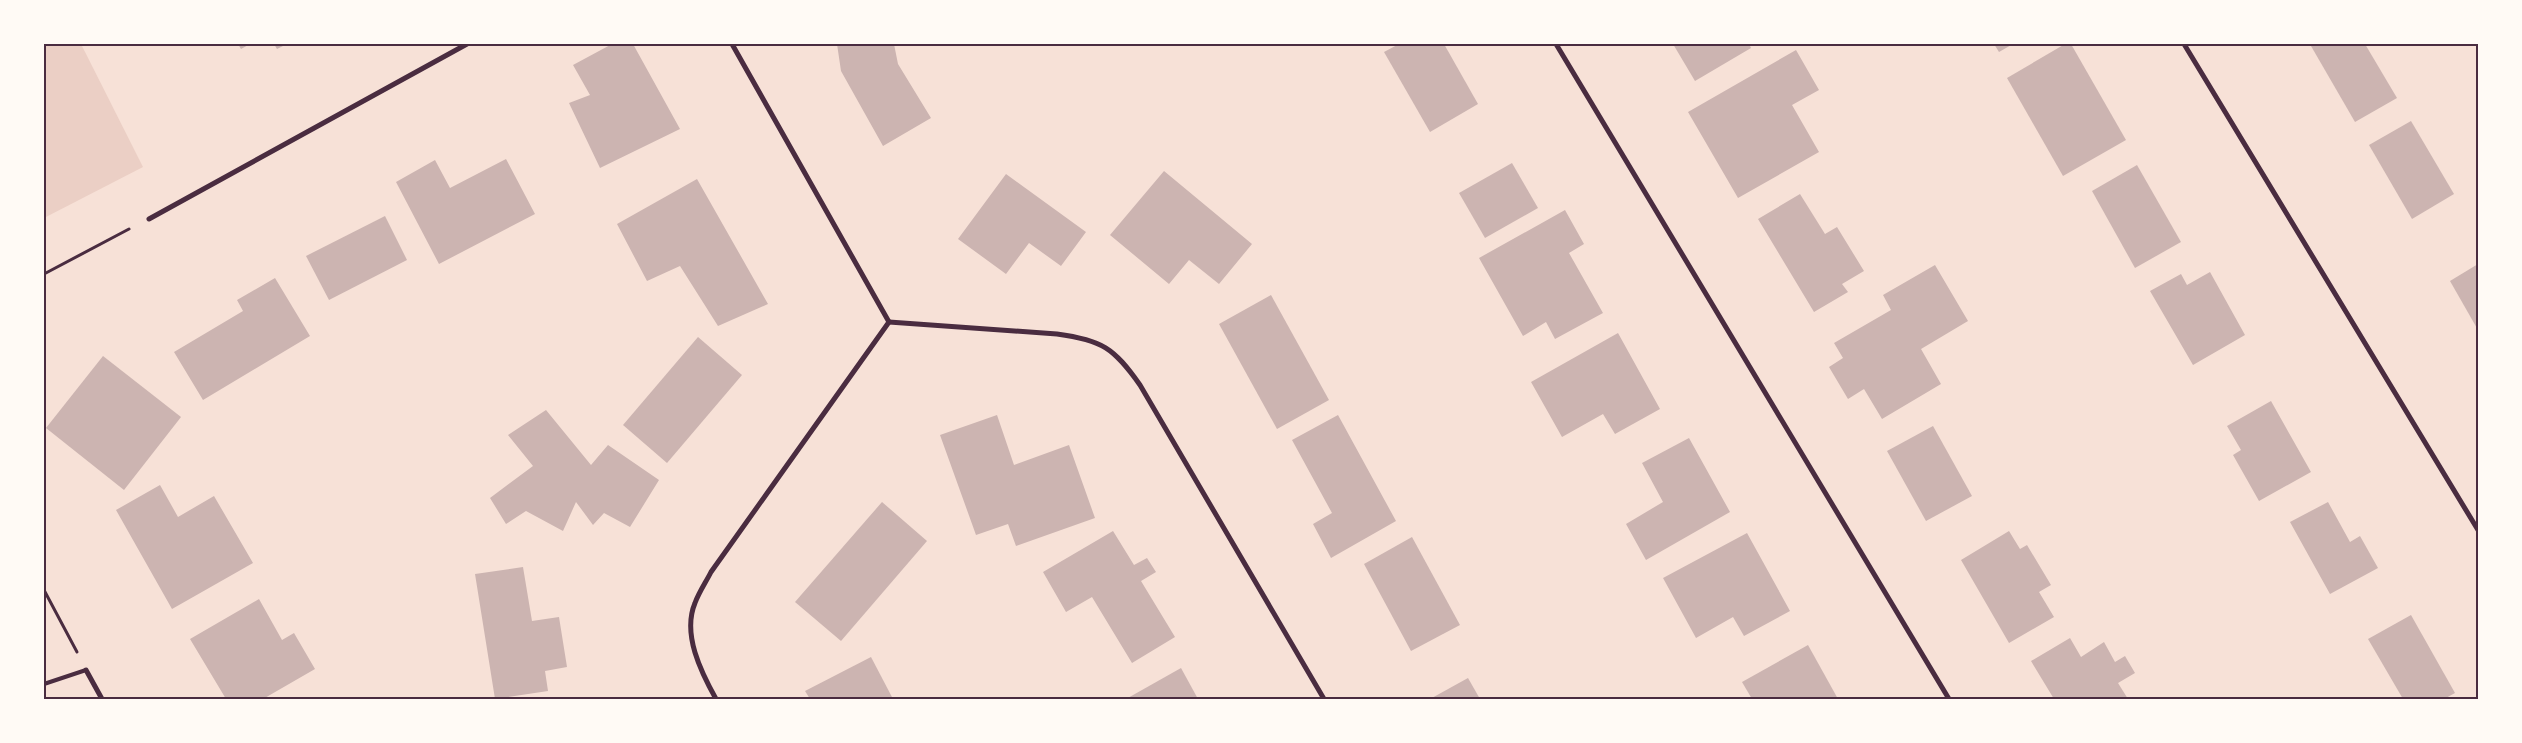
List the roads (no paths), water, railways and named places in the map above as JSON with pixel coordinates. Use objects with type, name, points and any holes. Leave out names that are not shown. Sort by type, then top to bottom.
[{"type":"street","points":[[149,218],[467,44]]},
{"type":"street","points":[[732,44],[889,322]]},
{"type":"street","points":[[1556,44],[1949,699]]},
{"type":"street","points":[[2184,44],[2478,530]]},
{"type":"street","points":[[716,699],[698,660],[690,632],[694,605],[711,572],[889,322]]},
{"type":"street","points":[[889,322],[1057,334],[1084,337],[1106,346],[1125,363],[1140,385],[1324,699]]},
{"type":"street","points":[[86,670],[102,699]]},
{"type":"lane","points":[[44,684],[86,670]]}]
